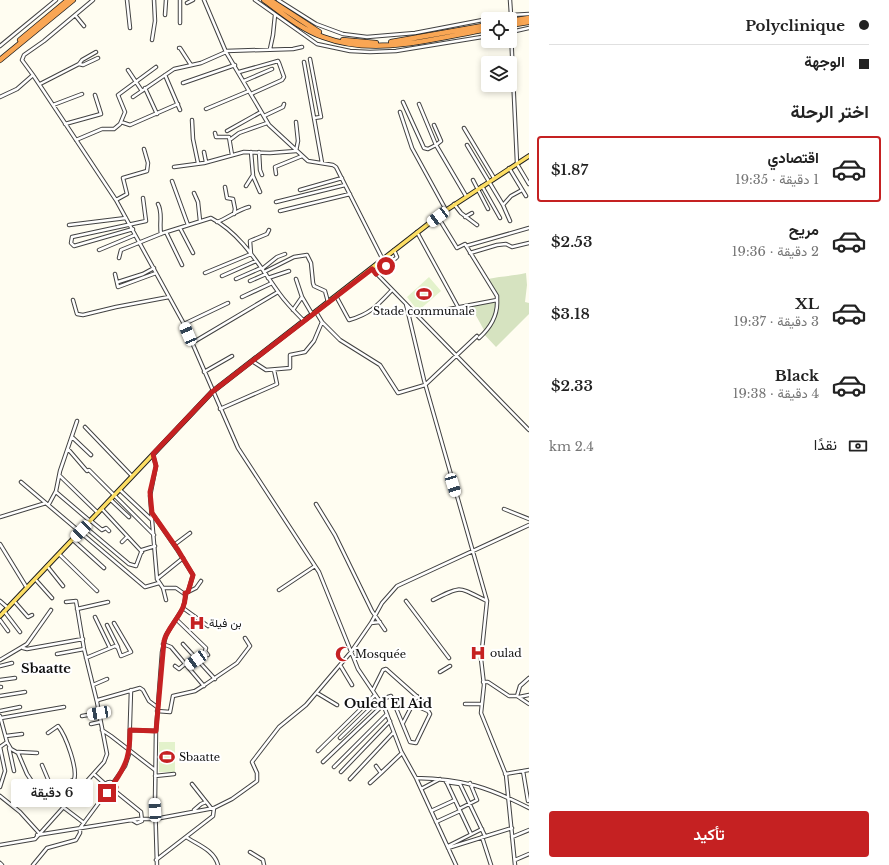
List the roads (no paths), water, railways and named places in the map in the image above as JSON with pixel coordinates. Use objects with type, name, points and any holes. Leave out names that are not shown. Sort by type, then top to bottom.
[{"type":"highway","points":[[0,56],[68,0]]},
{"type":"highway","points":[[0,60],[73,0]]},
{"type":"highway","points":[[264,0],[322,37],[353,45],[386,46],[481,30]]},
{"type":"highway","points":[[270,0],[319,32],[338,39],[362,43],[390,42],[481,26]]},
{"type":"highway","points":[[517,20],[529,18]]},
{"type":"highway","points":[[517,24],[529,22]]},
{"type":"main road","points":[[0,616],[212,392],[454,204],[529,156]]},
{"type":"street","points":[[0,46],[56,0]]},
{"type":"street","points":[[93,0],[22,57],[22,60],[40,84],[116,200],[133,229],[184,324],[212,392],[239,450],[323,580],[361,675],[383,705],[402,753],[416,778],[456,865]]},
{"type":"street","points":[[127,0],[130,28]]},
{"type":"street","points":[[152,40],[155,21],[154,0]]},
{"type":"street","points":[[165,15],[166,0]]},
{"type":"street","points":[[180,0],[180,23]]},
{"type":"street","points":[[187,3],[193,0]]},
{"type":"street","points":[[204,0],[226,52],[250,91],[267,123],[308,161],[333,164],[342,178],[383,260]]},
{"type":"street","points":[[255,0],[317,44],[357,52],[399,51],[481,37]]},
{"type":"street","points":[[278,0],[316,24],[343,34],[367,37],[415,33],[481,20]]},
{"type":"street","points":[[510,0],[511,12]]},
{"type":"street","points":[[270,49],[275,14]]},
{"type":"street","points":[[517,16],[529,14]]},
{"type":"street","points":[[75,15],[84,26]]},
{"type":"street","points":[[517,30],[529,28]]},
{"type":"street","points":[[133,97],[174,70],[201,63],[226,52],[294,49],[302,47]]},
{"type":"street","points":[[179,48],[191,65]]},
{"type":"street","points":[[512,48],[517,164],[529,184]]},
{"type":"street","points":[[40,84],[79,64],[82,60],[96,52]]},
{"type":"street","points":[[79,64],[83,65],[98,58]]},
{"type":"street","points":[[310,59],[321,117],[314,118]]},
{"type":"street","points":[[239,72],[278,61],[284,77],[282,80],[251,94]]},
{"type":"street","points":[[304,62],[322,163]]},
{"type":"street","points":[[183,83],[234,65]]},
{"type":"street","points":[[76,140],[102,130],[112,130],[118,126],[125,112],[118,95],[156,67]]},
{"type":"street","points":[[244,81],[272,69]]},
{"type":"street","points":[[128,70],[142,91]]},
{"type":"street","points":[[0,97],[17,89],[33,74]]},
{"type":"street","points":[[165,75],[180,110]]},
{"type":"street","points":[[146,88],[157,114]]},
{"type":"street","points":[[206,109],[250,91]]},
{"type":"street","points":[[53,105],[82,94]]},
{"type":"street","points":[[65,124],[101,114],[96,96]]},
{"type":"street","points":[[403,102],[424,148],[428,149],[441,141],[434,125]]},
{"type":"street","points":[[121,122],[129,126],[178,104]]},
{"type":"street","points":[[264,116],[283,107],[284,104]]},
{"type":"street","points":[[419,104],[436,145],[466,196]]},
{"type":"street","points":[[227,131],[261,112]]},
{"type":"street","points":[[400,112],[412,148],[446,210]]},
{"type":"street","points":[[192,120],[193,139],[198,164]]},
{"type":"street","points":[[296,122],[298,141],[296,150]]},
{"type":"street","points":[[231,139],[239,133],[267,123]]},
{"type":"street","points":[[464,128],[494,178]]},
{"type":"street","points":[[215,133],[216,137],[229,137],[231,139]]},
{"type":"street","points":[[231,139],[232,155]]},
{"type":"street","points":[[467,145],[503,205],[510,221]]},
{"type":"street","points":[[116,200],[127,194],[123,178],[147,171],[148,163],[144,149]]},
{"type":"street","points":[[174,167],[198,164],[232,155],[251,152],[296,150]]},
{"type":"street","points":[[204,152],[206,162]]},
{"type":"street","points":[[251,152],[253,175],[260,192]]},
{"type":"street","points":[[259,152],[260,170],[262,175]]},
{"type":"street","points":[[276,174],[275,167],[302,156]]},
{"type":"street","points":[[509,168],[526,196]]},
{"type":"street","points":[[246,186],[253,175]]},
{"type":"street","points":[[300,190],[342,178]]},
{"type":"street","points":[[473,180],[488,209]]},
{"type":"street","points":[[172,181],[188,225]]},
{"type":"street","points":[[276,202],[345,185]]},
{"type":"street","points":[[482,186],[500,218]]},
{"type":"street","points":[[225,187],[227,198],[234,199],[236,209],[234,215]]},
{"type":"street","points":[[503,205],[511,196],[522,190]]},
{"type":"street","points":[[194,193],[198,202],[200,221]]},
{"type":"street","points":[[280,211],[350,194]]},
{"type":"street","points":[[133,229],[74,246],[71,243],[72,237],[146,221],[143,198]]},
{"type":"street","points":[[158,204],[162,211],[159,222],[161,234]]},
{"type":"street","points":[[454,204],[465,217],[477,225]]},
{"type":"street","points":[[217,222],[234,215],[242,208],[249,207]]},
{"type":"street","points":[[465,217],[472,213]]},
{"type":"street","points":[[438,217],[457,248],[465,244],[466,246],[529,228]]},
{"type":"street","points":[[69,225],[126,218]]},
{"type":"street","points":[[119,258],[121,250],[139,242],[211,218],[235,236],[251,254],[278,292],[304,321]]},
{"type":"street","points":[[180,228],[193,253]]},
{"type":"street","points":[[251,254],[249,242],[269,233],[269,230]]},
{"type":"street","points":[[166,232],[182,265]]},
{"type":"street","points":[[417,232],[458,307]]},
{"type":"street","points":[[99,250],[136,235]]},
{"type":"street","points":[[470,253],[497,245],[506,244],[512,246],[529,243]]},
{"type":"street","points":[[316,312],[322,322],[340,340],[380,365],[398,393],[425,385],[457,355],[478,337],[483,335],[498,309],[496,296],[466,246]]},
{"type":"street","points":[[376,274],[396,258],[397,256],[394,250]]},
{"type":"street","points":[[205,273],[251,254]]},
{"type":"street","points":[[250,282],[277,257],[285,254]]},
{"type":"street","points":[[236,279],[263,271],[294,257],[307,256],[311,263],[313,284],[314,286],[325,291],[328,302]]},
{"type":"street","points":[[222,276],[256,261]]},
{"type":"street","points":[[118,282],[143,274],[154,268]]},
{"type":"street","points":[[372,269],[529,430]]},
{"type":"street","points":[[268,278],[289,271]]},
{"type":"street","points":[[115,274],[118,287],[156,273]]},
{"type":"street","points":[[296,279],[302,297],[312,315]]},
{"type":"street","points":[[242,297],[272,283]]},
{"type":"street","points":[[336,295],[349,320],[363,316],[373,310],[392,290]]},
{"type":"street","points":[[192,343],[212,329],[278,292]]},
{"type":"street","points":[[74,300],[77,314],[83,315],[169,297]]},
{"type":"street","points":[[293,310],[302,297]]},
{"type":"street","points":[[417,316],[497,300]]},
{"type":"street","points":[[184,324],[228,303]]},
{"type":"street","points":[[406,304],[425,385],[487,601],[481,659],[483,682],[481,713],[505,774],[509,798],[515,865]]},
{"type":"street","points":[[252,361],[266,370],[290,368],[290,354],[305,352],[314,341],[322,322]]},
{"type":"street","points":[[204,372],[232,356]]},
{"type":"street","points":[[220,409],[277,384],[274,370]]},
{"type":"street","points":[[0,517],[48,503],[56,491],[59,475],[78,422]]},
{"type":"street","points":[[85,427],[133,477]]},
{"type":"street","points":[[72,437],[91,455]]},
{"type":"street","points":[[68,449],[88,471],[89,470],[115,495],[154,535]]},
{"type":"street","points":[[153,454],[156,466],[150,492],[152,520],[158,581],[163,588],[166,600]]},
{"type":"street","points":[[59,475],[98,513]]},
{"type":"street","points":[[21,482],[48,503],[145,587],[158,581],[183,558]]},
{"type":"street","points":[[120,490],[152,520]]},
{"type":"street","points":[[56,491],[102,530],[106,528],[109,531]]},
{"type":"street","points":[[111,500],[129,517]]},
{"type":"street","points":[[316,504],[335,535],[375,615],[385,630]]},
{"type":"street","points":[[102,509],[141,552]]},
{"type":"street","points":[[504,509],[529,519]]},
{"type":"street","points":[[152,513],[193,575],[183,608],[166,634],[163,644],[156,731],[155,776],[157,865]]},
{"type":"street","points":[[39,834],[132,820],[156,819],[213,808],[232,799],[256,781],[257,773],[252,762],[279,727],[300,711],[351,652],[371,623],[382,602],[397,586],[529,525]]},
{"type":"street","points":[[85,527],[129,564],[136,566],[141,552],[145,548],[155,546]]},
{"type":"street","points":[[174,545],[190,533]]},
{"type":"street","points":[[122,542],[127,537]]},
{"type":"street","points":[[73,540],[104,568]]},
{"type":"street","points":[[0,544],[27,588]]},
{"type":"street","points":[[59,554],[98,591]]},
{"type":"street","points":[[47,566],[63,586]]},
{"type":"street","points":[[279,590],[315,566]]},
{"type":"street","points":[[35,579],[52,598]]},
{"type":"street","points":[[163,588],[176,588],[187,592],[196,588],[201,581]]},
{"type":"street","points":[[433,600],[454,589],[460,589],[487,601]]},
{"type":"street","points":[[0,845],[32,840],[94,775],[107,758],[75,600],[66,602]]},
{"type":"street","points":[[0,601],[20,632]]},
{"type":"street","points":[[14,601],[28,617],[32,615]]},
{"type":"street","points":[[406,601],[448,658]]},
{"type":"street","points":[[77,609],[108,602]]},
{"type":"street","points":[[183,608],[208,626]]},
{"type":"street","points":[[0,660],[22,648],[50,610]]},
{"type":"street","points":[[95,617],[110,648]]},
{"type":"street","points":[[176,619],[205,647],[205,651],[208,655]]},
{"type":"street","points":[[0,620],[8,631]]},
{"type":"street","points":[[371,623],[380,622]]},
{"type":"street","points":[[107,625],[117,642],[121,656],[131,652],[114,623]]},
{"type":"street","points":[[157,711],[170,712],[173,696],[204,686],[242,659],[250,646],[245,638]]},
{"type":"street","points":[[22,648],[27,649],[83,639]]},
{"type":"street","points":[[163,644],[171,647],[204,686]]},
{"type":"street","points":[[183,644],[196,660],[215,679]]},
{"type":"street","points":[[86,658],[115,646],[118,648]]},
{"type":"street","points":[[57,654],[84,649]]},
{"type":"street","points":[[175,666],[178,669],[196,660]]},
{"type":"street","points":[[0,666],[12,663]]},
{"type":"street","points":[[340,665],[352,686]]},
{"type":"street","points":[[440,672],[450,666]]},
{"type":"street","points":[[340,738],[379,700],[391,696],[410,742],[416,743],[430,714],[417,696],[386,669],[383,670],[372,691]]},
{"type":"street","points":[[0,680],[15,678]]},
{"type":"street","points":[[518,697],[520,686],[529,678]]},
{"type":"street","points":[[93,685],[107,679]]},
{"type":"street","points":[[483,682],[488,682],[509,696],[518,697],[529,695]]},
{"type":"street","points":[[96,702],[131,690],[143,690],[149,701],[157,707]]},
{"type":"street","points":[[115,791],[116,787],[114,783],[125,766],[130,751],[131,690]]},
{"type":"street","points":[[0,696],[25,692]]},
{"type":"street","points":[[317,693],[337,705]]},
{"type":"street","points":[[318,751],[375,695]]},
{"type":"street","points":[[402,723],[417,696]]},
{"type":"street","points":[[518,697],[529,704]]},
{"type":"street","points":[[412,704],[428,711]]},
{"type":"street","points":[[465,704],[482,704]]},
{"type":"street","points":[[323,762],[383,705]]},
{"type":"street","points":[[0,711],[20,707]]},
{"type":"street","points":[[14,771],[9,746],[0,717],[64,707]]},
{"type":"street","points":[[82,716],[99,713]]},
{"type":"street","points":[[334,767],[387,714]]},
{"type":"street","points":[[341,772],[390,721]]},
{"type":"street","points":[[91,724],[100,722]]},
{"type":"street","points":[[29,792],[50,784],[68,782],[74,780],[75,778],[64,735],[58,726],[48,733]]},
{"type":"street","points":[[102,730],[112,736],[155,770]]},
{"type":"street","points":[[130,730],[156,731]]},
{"type":"street","points":[[350,779],[394,733]]},
{"type":"street","points":[[6,736],[22,734]]},
{"type":"street","points":[[0,787],[6,771],[0,747],[7,742]]},
{"type":"street","points":[[9,746],[18,752],[37,753]]},
{"type":"street","points":[[18,752],[27,774],[37,789]]},
{"type":"street","points":[[370,783],[402,753]]},
{"type":"street","points":[[42,765],[50,784]]},
{"type":"street","points":[[376,766],[381,773]]},
{"type":"street","points":[[523,770],[528,801]]},
{"type":"street","points":[[505,774],[529,770]]},
{"type":"street","points":[[155,776],[174,774]]},
{"type":"street","points":[[94,775],[105,784]]},
{"type":"street","points":[[416,778],[470,783],[491,790],[529,808]]},
{"type":"street","points":[[444,780],[471,834]]},
{"type":"street","points":[[421,789],[444,780],[460,784],[482,829],[491,865]]},
{"type":"street","points":[[105,784],[110,781],[114,783]]},
{"type":"street","points":[[436,822],[478,799],[470,783]]},
{"type":"street","points":[[105,784],[104,788],[106,793]]},
{"type":"street","points":[[154,865],[156,860],[213,816],[213,808],[192,784]]},
{"type":"street","points":[[106,793],[112,794],[115,791]]},
{"type":"street","points":[[115,791],[141,812],[143,820]]},
{"type":"street","points":[[33,865],[47,848],[76,840],[80,833],[80,828],[106,793]]},
{"type":"street","points":[[0,796],[20,812],[39,834]]},
{"type":"street","points":[[431,811],[455,800]]},
{"type":"street","points":[[193,811],[201,804],[207,802]]},
{"type":"street","points":[[63,807],[84,823]]},
{"type":"street","points":[[448,847],[512,828]]},
{"type":"street","points":[[448,847],[482,829]]},
{"type":"street","points":[[512,837],[529,830]]},
{"type":"street","points":[[186,837],[209,851],[216,858],[218,865]]},
{"type":"street","points":[[250,852],[263,860],[264,865]]},
{"type":"street","points":[[514,860],[529,854]]},
{"type":"place","name":"Stade communale","points":[[424,294]]},
{"type":"place","name":"بن فيلة","points":[[197,623]]},
{"type":"place","name":"oulad","points":[[478,653]]},
{"type":"place","name":"Mosquée","points":[[343,654]]},
{"type":"place","name":"Sbaatte","points":[[167,757]]},
{"type":"district","name":"Sbaatte","points":[[46,668]]},
{"type":"district","name":"Ouled El Aid","points":[[388,703]]}]
